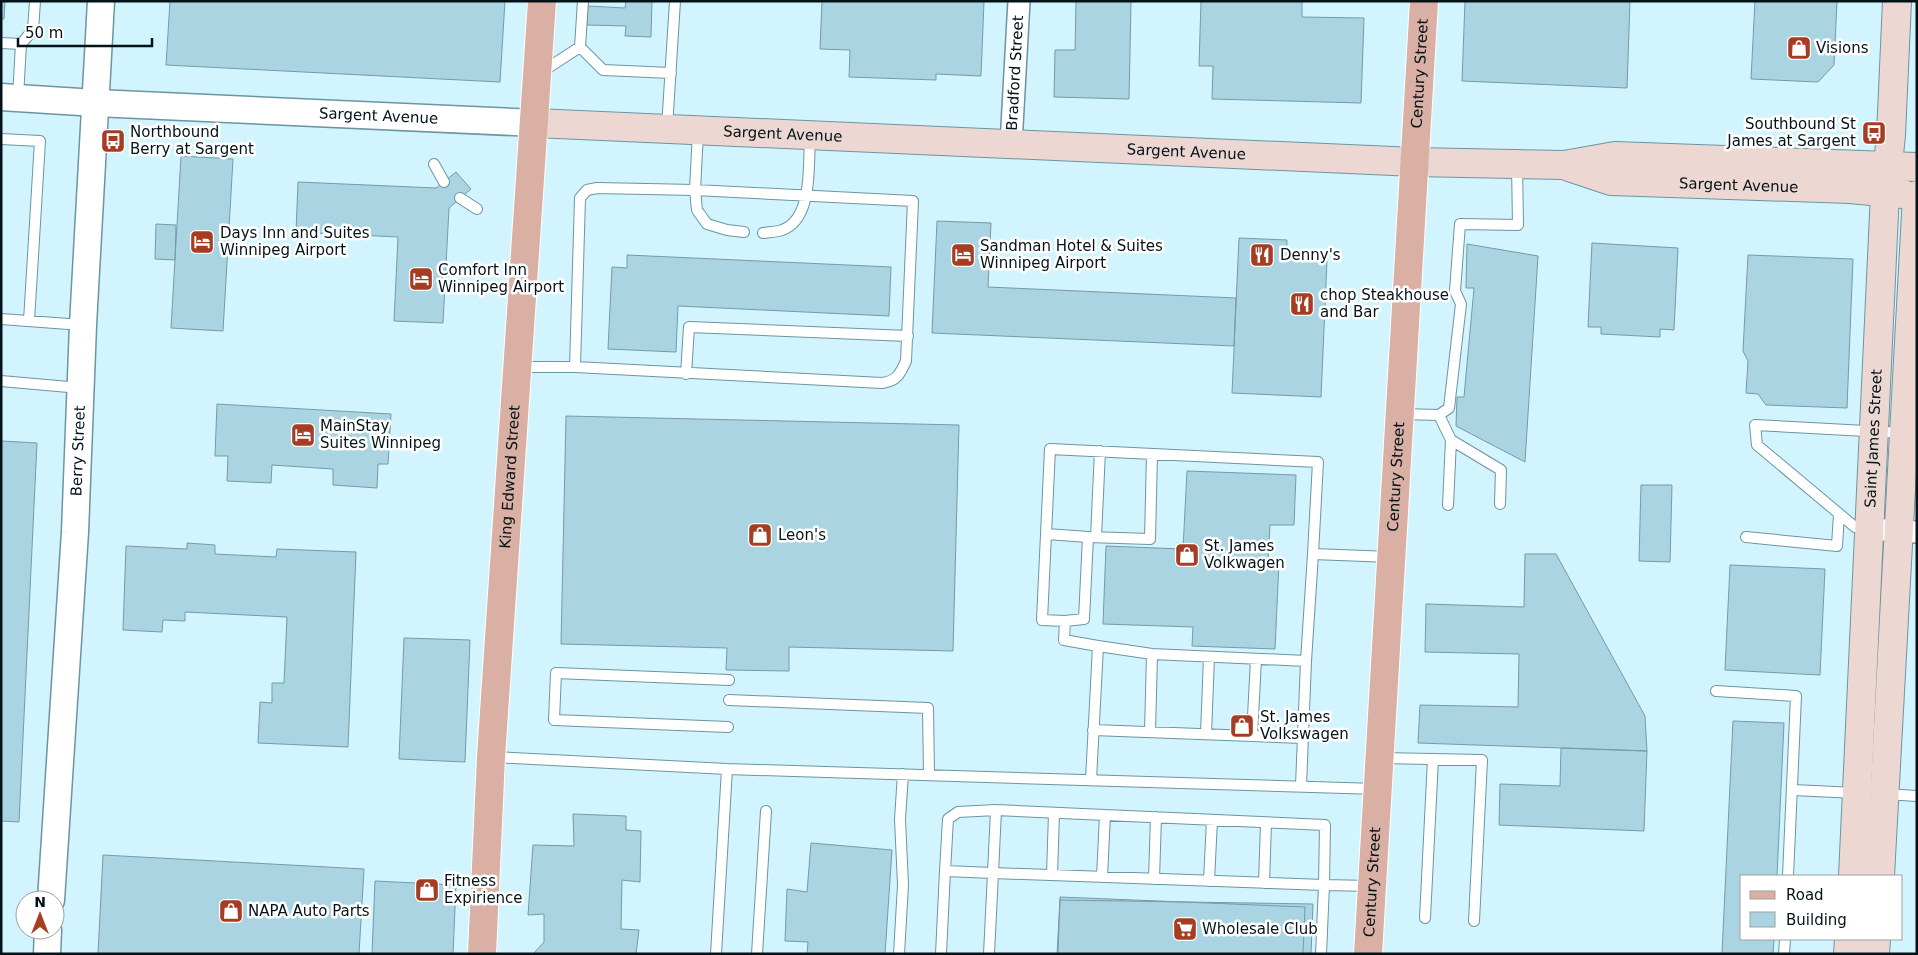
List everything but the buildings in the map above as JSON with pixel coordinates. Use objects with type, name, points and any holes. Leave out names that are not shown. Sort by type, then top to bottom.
[{"type":"main road","name":"King Edward Street","points":[[482,954],[491,757],[542,1]]},
{"type":"main road","name":"Century Street","points":[[1368,954],[1424,1]]},
{"type":"main road","name":"Saint James Street","points":[[1880,875],[1870,794],[1870,529],[1885,193],[1897,1]]},
{"type":"main road","name":"Sargent Avenue","points":[[535,123],[1415,162],[1564,165],[1615,156],[1917,167]]},
{"type":"main road","name":"Sargent Avenue","points":[[1564,165],[1611,181],[1850,189],[1917,195]]},
{"type":"main road","name":"Saint James Street","points":[[1852,875],[1870,794],[1908,531],[1904,433],[1917,195]]},
{"type":"main road","points":[[1848,954],[1849,940]]},
{"type":"main road","points":[[1876,940],[1876,954]]},
{"type":"street","name":"Berry Street","points":[[52,890],[75,532],[82,325],[101,1]]},
{"type":"street","name":"Bradford Street","points":[[1012,144],[1019,1]]},
{"type":"street","name":"Sargent Avenue","points":[[9,97],[96,103],[535,123]]},
{"type":"street","points":[[1870,529],[1908,531]]},
{"type":"street","points":[[47,954],[48,940]]},
{"type":"lane","points":[[9,97],[21,44],[33,30],[35,1]]},
{"type":"lane","points":[[583,1],[580,47],[603,70],[670,73]]},
{"type":"lane","points":[[667,129],[675,1]]},
{"type":"lane","points":[[1,43],[21,44]]},
{"type":"lane","points":[[538,74],[580,47]]},
{"type":"lane","points":[[698,130],[695,190],[697,210],[707,224],[727,230],[744,232]]},
{"type":"lane","points":[[763,233],[783,230],[796,221],[804,210],[807,195],[810,135]]},
{"type":"lane","points":[[1,139],[40,141],[29,321]]},
{"type":"lane","points":[[434,164],[444,182]]},
{"type":"lane","points":[[1400,414],[1439,415],[1449,408],[1461,304],[1455,291],[1460,224],[1518,225],[1517,164]]},
{"type":"lane","points":[[518,367],[575,367],[686,374],[891,382],[900,374],[906,361],[913,201],[695,190],[597,188],[587,190],[580,198],[575,367]]},
{"type":"lane","points":[[460,198],[477,209]]},
{"type":"lane","points":[[1,319],[82,325]]},
{"type":"lane","points":[[686,374],[689,327],[908,336]]},
{"type":"lane","points":[[1,381],[81,388]]},
{"type":"lane","points":[[1439,415],[1451,440],[1448,505]]},
{"type":"lane","points":[[1870,529],[1855,527],[1757,445],[1755,425],[1904,433]]},
{"type":"lane","points":[[1451,440],[1501,470],[1500,504]]},
{"type":"lane","points":[[1100,451],[1084,619],[1065,621],[1042,620],[1050,449],[1100,451],[1318,462],[1302,738],[1302,786]]},
{"type":"lane","points":[[1047,534],[1150,539],[1152,454]]},
{"type":"lane","points":[[1746,537],[1837,546],[1839,514]]},
{"type":"lane","points":[[1313,554],[1392,557]]},
{"type":"lane","points":[[1065,621],[1064,640],[1098,646],[1152,654],[1306,661]]},
{"type":"lane","points":[[1091,780],[1098,646]]},
{"type":"lane","points":[[1150,732],[1152,654]]},
{"type":"lane","points":[[1206,734],[1209,657]]},
{"type":"lane","points":[[1252,736],[1256,659]]},
{"type":"lane","points":[[728,727],[554,720],[556,673],[729,680]]},
{"type":"lane","points":[[1716,691],[1796,696],[1788,875]]},
{"type":"lane","points":[[729,700],[928,708],[929,774]]},
{"type":"lane","points":[[1093,730],[1302,738]]},
{"type":"lane","points":[[491,757],[727,769],[1378,789]]},
{"type":"lane","points":[[1380,758],[1482,760],[1474,921]]},
{"type":"lane","points":[[1425,918],[1433,759]]},
{"type":"lane","points":[[716,954],[727,769]]},
{"type":"lane","points":[[899,954],[903,885],[900,819],[903,774]]},
{"type":"lane","points":[[1793,790],[1917,796]]},
{"type":"lane","points":[[989,954],[996,810]]},
{"type":"lane","points":[[941,954],[948,819],[958,812],[996,810],[1325,825],[1321,954]]},
{"type":"lane","points":[[757,954],[766,811]]},
{"type":"lane","points":[[1052,875],[1054,813]]},
{"type":"lane","points":[[1102,877],[1105,815]]},
{"type":"lane","points":[[1154,879],[1156,818]]},
{"type":"lane","points":[[1209,881],[1212,820]]},
{"type":"lane","points":[[1264,883],[1266,822]]},
{"type":"lane","points":[[945,871],[1372,886]]},
{"type":"lane","points":[[1784,954],[1785,940]]},
{"type":"place","name":"Visions","points":[[1799,48]]},
{"type":"place","name":"Southbound St James at Sargent","points":[[1874,133]]},
{"type":"place","name":"Northbound Berry at Sargent","points":[[113,141]]},
{"type":"place","name":"Days Inn and Suites Winnipeg Airport","points":[[202,242]]},
{"type":"place","name":"Sandman Hotel & Suites Winnipeg Airport","points":[[963,255]]},
{"type":"place","name":"Denny's","points":[[1262,255]]},
{"type":"place","name":"Comfort Inn Winnipeg Airport","points":[[421,279]]},
{"type":"place","name":"chop Steakhouse and Bar","points":[[1302,304]]},
{"type":"place","name":"MainStay Suites Winnipeg","points":[[303,435]]},
{"type":"place","name":"Leon's","points":[[760,535]]},
{"type":"place","name":"St. James Volkwagen","points":[[1187,555]]},
{"type":"place","name":"St. James Volkswagen","points":[[1242,726]]},
{"type":"place","name":"Fitness Expirience","points":[[427,890]]},
{"type":"place","name":"NAPA Auto Parts","points":[[231,911]]},
{"type":"place","name":"Wholesale Club","points":[[1185,929]]}]
